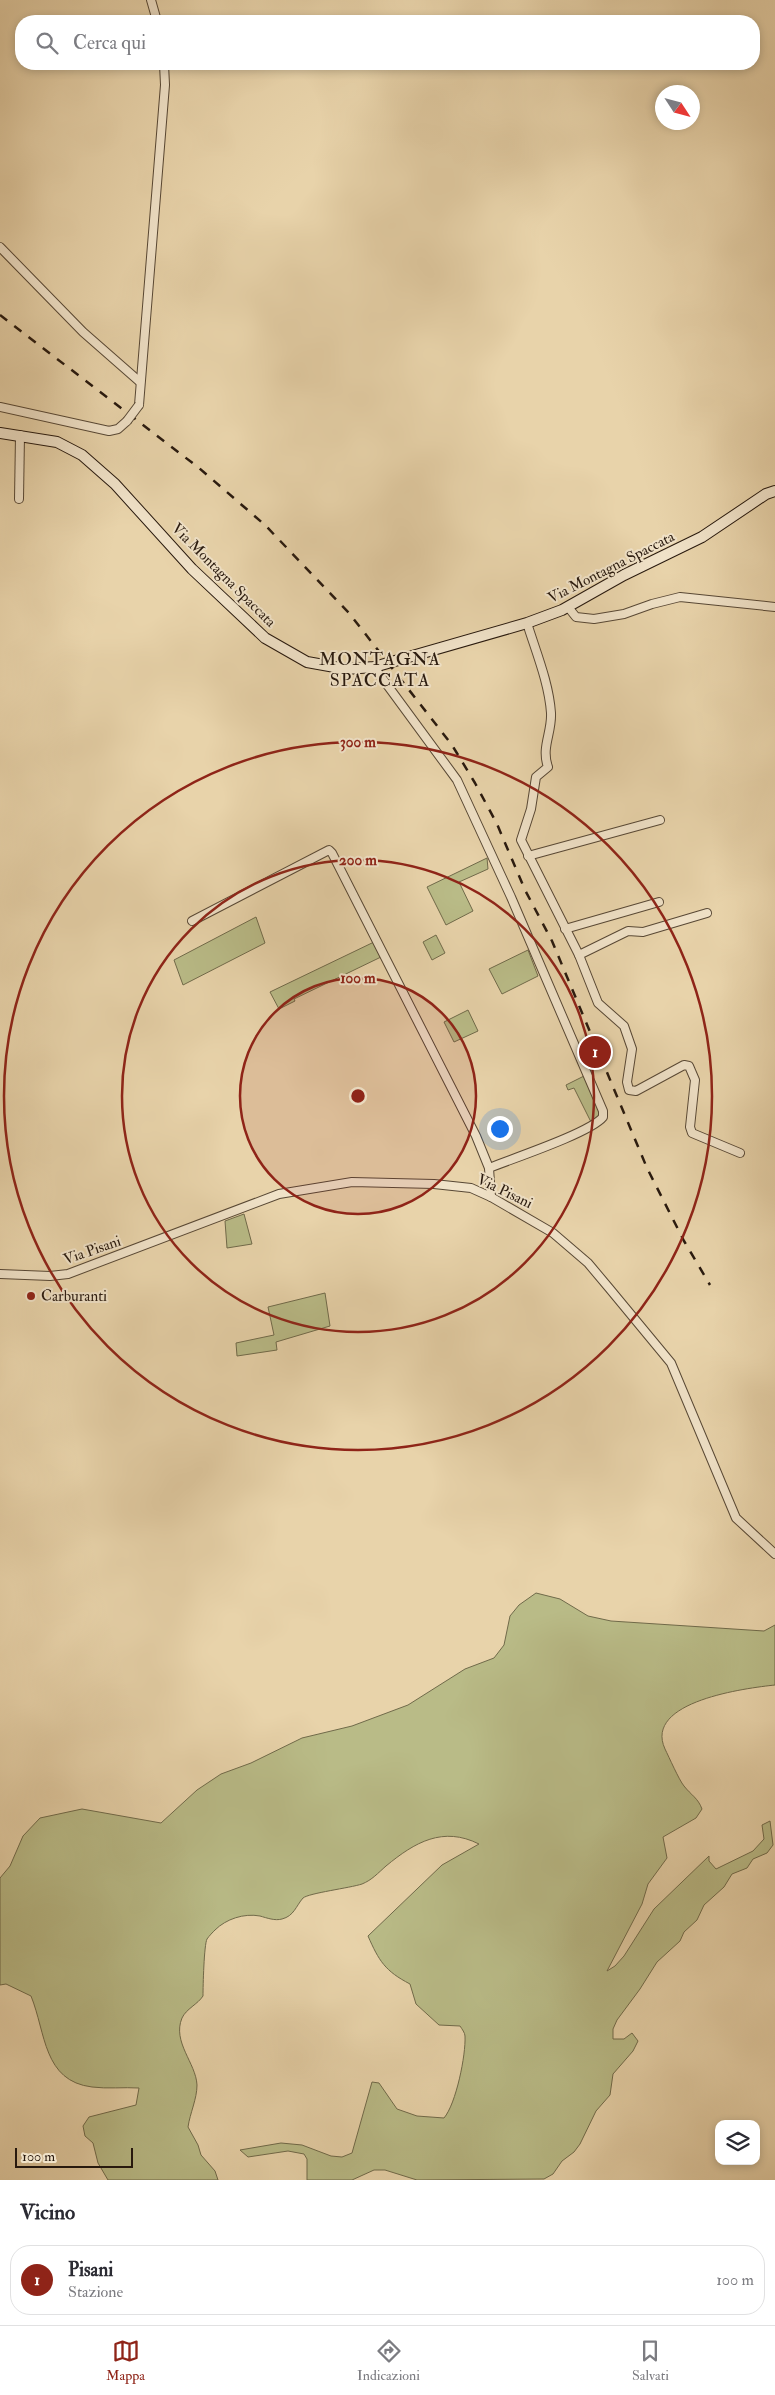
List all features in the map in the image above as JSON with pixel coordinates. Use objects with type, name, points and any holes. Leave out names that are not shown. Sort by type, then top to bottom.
[{"type":"main road","name":"Via Montagna Spaccata","points":[[0,433],[57,442],[82,455],[97,467],[192,569],[265,638],[290,654],[322,666],[346,669],[374,667],[527,623],[568,607],[624,575],[702,537],[766,494],[775,491]]},
{"type":"street","points":[[151,0],[156,15]]},
{"type":"street","points":[[0,407],[109,431],[118,429],[139,405],[165,85],[164,70]]},
{"type":"street","points":[[0,247],[83,332],[140,382]]},
{"type":"street","points":[[18,499],[20,435]]},
{"type":"street","points":[[568,607],[576,617],[594,619],[624,614],[680,597],[775,607]]},
{"type":"street","points":[[527,623],[550,705],[551,720],[545,745],[548,766],[536,777],[531,809],[522,840],[528,856],[579,955],[598,1003],[624,1026],[632,1049],[627,1082],[629,1090],[636,1091],[684,1065],[689,1066],[696,1080],[690,1127],[692,1133],[740,1153]]},
{"type":"street","points":[[374,667],[457,780],[495,861],[604,1111],[603,1117],[595,1124],[489,1168]]},
{"type":"street","points":[[528,856],[660,820]]},
{"type":"street","points":[[192,922],[329,850],[476,1136],[489,1168],[491,1197]]},
{"type":"street","points":[[566,929],[659,902]]},
{"type":"street","points":[[579,955],[628,931],[643,932],[707,913]]},
{"type":"street","name":"Via Pisani","points":[[0,1274],[50,1276],[68,1274],[279,1194],[318,1186],[352,1182],[434,1184],[471,1188],[491,1197],[553,1234],[588,1263],[671,1363],[736,1518],[775,1554]]},
{"type":"green space","points":[[487,858],[488,869],[459,882],[473,911],[446,925],[427,887]]},
{"type":"green space","points":[[256,917],[265,943],[183,985],[174,960]]},
{"type":"green space","points":[[436,935],[445,953],[432,960],[423,942]]},
{"type":"green space","points":[[374,942],[381,957],[294,999],[295,1001],[279,1009],[270,992]]},
{"type":"green space","points":[[528,950],[538,976],[502,994],[489,969]]},
{"type":"green space","points":[[468,1010],[478,1031],[454,1042],[444,1022]]},
{"type":"green space","points":[[584,1076],[602,1112],[592,1124],[574,1088],[568,1090],[566,1085]]},
{"type":"green space","points":[[244,1214],[252,1244],[227,1248],[225,1221]]},
{"type":"green space","points":[[325,1293],[330,1326],[276,1342],[277,1350],[237,1356],[236,1343],[274,1335],[268,1307]]},
{"type":"green space","points":[[536,1593],[560,1599],[588,1616],[611,1621],[764,1631],[775,1625],[775,1685],[722,1694],[701,1700],[683,1708],[669,1719],[662,1733],[665,1749],[677,1774],[702,1809],[696,1818],[663,1837],[667,1858],[648,1884],[642,1904],[607,1971],[615,1966],[624,1956],[654,1909],[709,1856],[709,1861],[716,1869],[753,1851],[764,1839],[762,1825],[770,1821],[773,1845],[767,1853],[753,1859],[747,1868],[732,1874],[724,1887],[704,1905],[697,1920],[684,1932],[680,1941],[657,1962],[617,2020],[613,2029],[613,2039],[624,2039],[632,2033],[638,2041],[633,2051],[613,2074],[610,2095],[596,2111],[580,2144],[574,2152],[562,2161],[553,2174],[544,2179],[417,2180],[385,2170],[374,2170],[352,2180],[307,2180],[307,2159],[304,2154],[288,2151],[248,2157],[240,2150],[281,2143],[302,2145],[331,2156],[342,2157],[352,2153],[372,2082],[379,2083],[397,2109],[417,2116],[444,2118],[456,2091],[462,2067],[465,2044],[464,2032],[460,2026],[439,2025],[416,2004],[410,1984],[389,1970],[376,1952],[368,1936],[442,1865],[479,1844],[453,1836],[430,1839],[419,1844],[397,1857],[362,1884],[307,1896],[303,1898],[286,1918],[277,1920],[254,1915],[242,1916],[219,1926],[207,1939],[206,1943],[203,1996],[184,2015],[180,2027],[182,2044],[196,2077],[197,2085],[188,2127],[201,2155],[215,2171],[218,2180],[108,2180],[98,2163],[93,2143],[85,2136],[83,2126],[89,2117],[136,2105],[139,2088],[92,2087],[76,2083],[64,2075],[55,2065],[49,2053],[31,1996],[6,1984],[0,1985],[0,1878],[10,1866],[23,1836],[40,1818],[82,1809],[161,1823],[197,1790],[221,1774],[251,1763],[302,1738],[352,1726],[408,1705],[465,1669],[494,1658],[504,1645],[510,1616],[519,1605]]},
{"type":"railway","points":[[0,315],[199,468],[265,525],[349,613],[452,745],[497,824],[525,890],[552,941],[647,1168],[684,1241],[710,1285]]},
{"type":"place","name":"Pisani","points":[[595,1052]]},
{"type":"place","name":"Carburanti","points":[[31,1296]]},
{"type":"district","name":"MONTAGNA SPACCATA","points":[[380,670]]}]
